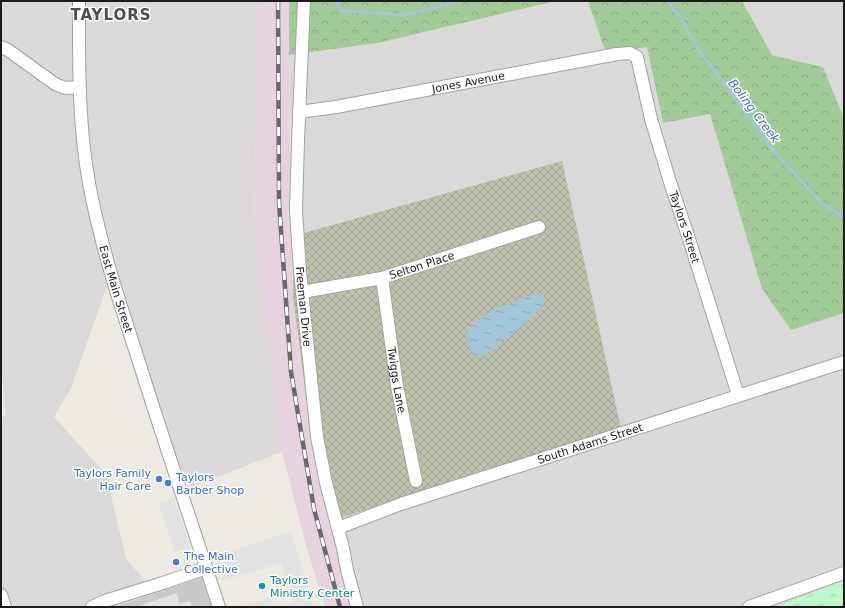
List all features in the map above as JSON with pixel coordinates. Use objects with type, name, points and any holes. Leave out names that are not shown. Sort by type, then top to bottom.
[{"type":"street","name":"East Main Street","points":[[79,1],[79,87],[82,137],[89,182],[102,238],[127,326],[220,607]]},
{"type":"street","name":"Freeman Drive","points":[[304,1],[296,210],[297,240],[317,437],[326,483],[357,607]]},
{"type":"street","points":[[1,47],[8,50],[55,84],[66,88],[79,87]]},
{"type":"street","name":"Jones Avenue","points":[[299,112],[336,107],[617,54],[630,53],[637,57]]},
{"type":"street","name":"Taylors Street","points":[[637,57],[652,119],[670,182],[738,395]]},
{"type":"street","name":"Selton Place","points":[[302,292],[382,278],[539,227]]},
{"type":"street","name":"Twiggs Lane","points":[[382,278],[397,386],[416,481]]},
{"type":"street","name":"South Adams Street","points":[[338,528],[401,504],[844,362]]},
{"type":"street","points":[[92,607],[105,601],[206,568]]},
{"type":"street","points":[[749,607],[844,573]]},
{"type":"street","points":[[1,595],[5,607]]},
{"type":"shaded area","points":[[1,1],[258,1],[254,231],[282,452],[189,488],[107,286],[71,388],[54,417],[106,474],[126,559],[156,593],[115,607],[3,607],[1,602],[1,417],[6,416],[1,367]]},
{"type":"shaded area","points":[[258,1],[289,1],[293,298],[309,418],[358,607],[325,607],[308,552],[282,452],[254,231]]},
{"type":"shaded area","points":[[556,1],[588,1],[606,54],[647,46],[663,123],[710,114],[762,289],[791,330],[844,313],[844,581],[776,607],[358,607],[334,520],[453,483],[293,236],[289,55],[378,43]]},
{"type":"shaded area","points":[[742,1],[844,1],[844,118],[823,67],[772,55]]},
{"type":"shaded area","points":[[562,161],[621,428],[334,520],[309,418],[293,298],[293,236]]},
{"type":"shaded area","points":[[174,498],[191,547],[175,552],[158,503]]},
{"type":"shaded area","points":[[291,531],[314,607],[274,607],[293,602],[282,563],[222,581],[214,557]]},
{"type":"shaded area","points":[[202,577],[212,607],[115,607]]},
{"type":"shaded area","points":[[177,593],[179,603],[190,601],[192,607],[136,607]]},
{"type":"shaded area","points":[[270,597],[274,607],[238,607]]},
{"type":"green space","points":[[289,1],[556,1],[378,43],[289,55]]},
{"type":"green space","points":[[588,1],[742,1],[772,55],[823,67],[844,118],[844,313],[791,330],[762,289],[710,114],[663,123],[647,47],[606,54]]},
{"type":"green space","points":[[844,581],[844,607],[776,607]]},
{"type":"water","points":[[539,293],[544,295],[545,300],[539,311],[513,334],[485,355],[475,357],[469,348],[467,341],[467,333],[472,324],[479,318],[500,307]]},
{"type":"waterway","points":[[337,1],[342,11],[405,15],[460,1]]},
{"type":"waterway","name":"Boling Creek","points":[[667,1],[682,20],[699,51],[775,153],[824,205],[844,217]]},
{"type":"railway","points":[[278,1],[279,202],[291,372],[314,509],[340,607]]},
{"type":"place","name":"Taylors Family Hair Care","points":[[159,479]]},
{"type":"place","name":"Taylors Barber Shop","points":[[168,483]]},
{"type":"place","name":"The Main Collective","points":[[176,562]]},
{"type":"place","name":"Taylors Ministry Center","points":[[262,586]]},
{"type":"district","name":"TAYLORS","points":[[111,15]]}]
